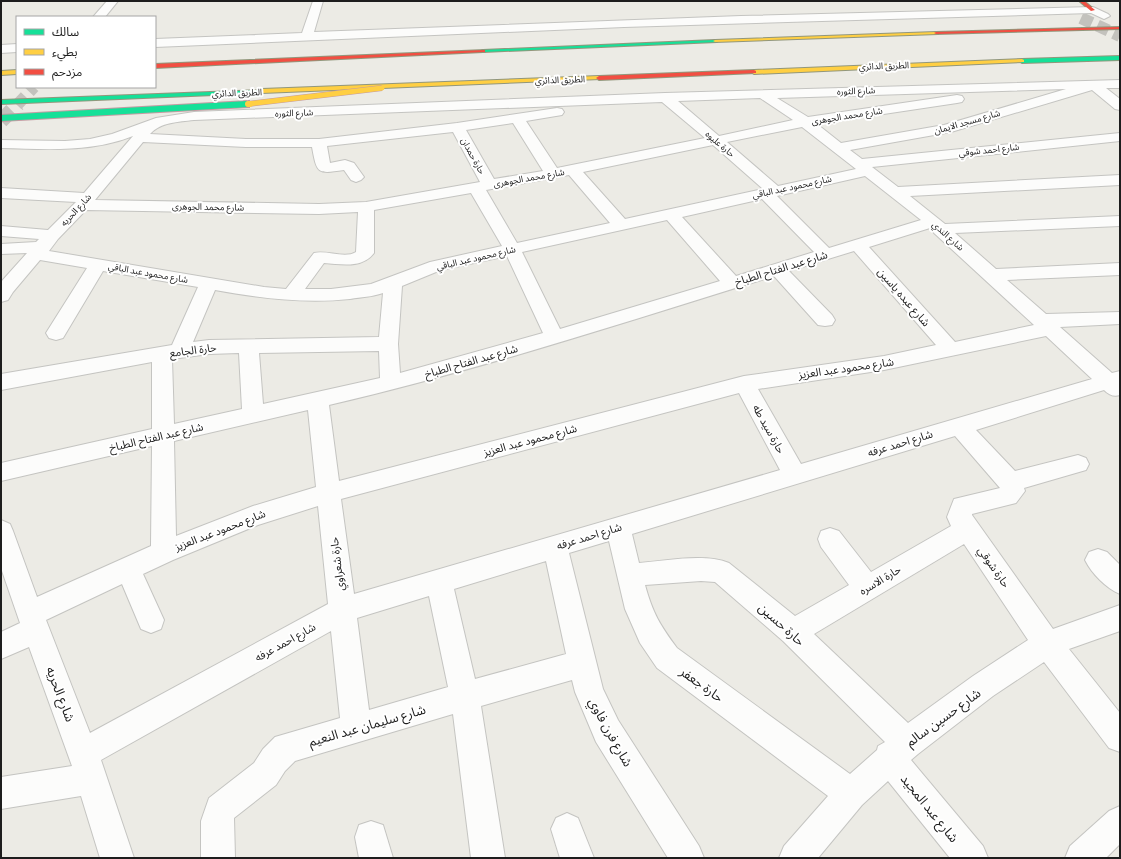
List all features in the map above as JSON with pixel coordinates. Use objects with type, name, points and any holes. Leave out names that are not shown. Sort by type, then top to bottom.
[{"type":"main road","points":[[1081,1],[1093,10]]},
{"type":"main road","points":[[156,66],[839,35],[1120,28]]},
{"type":"main road","name":"الطريق الدائري","points":[[1,102],[382,88],[876,66],[1120,58]]},
{"type":"main road","points":[[1,73],[16,72]]},
{"type":"main road","points":[[1,118],[237,106],[382,88]]},
{"type":"street","points":[[100,16],[113,1]]},
{"type":"street","points":[[307,35],[318,1]]},
{"type":"street","points":[[830,6],[840,16]]},
{"type":"street","points":[[156,43],[307,35],[840,16],[1093,10],[1104,16]]},
{"type":"street","points":[[1064,11],[1081,18]]},
{"type":"street","points":[[1,49],[16,48]]},
{"type":"street","name":"شارع الثوره","points":[[1,144],[82,145],[122,136],[165,120],[190,116],[337,111],[591,99],[955,87],[1120,84]]},
{"type":"street","points":[[1094,85],[1120,106]]},
{"type":"street","name":"شارع مسجد الايمان","points":[[838,148],[946,129],[1094,85]]},
{"type":"street","name":"شارع محمد الجوهرى","points":[[1,193],[85,201],[319,209],[366,207],[573,170],[804,122],[955,100],[959,98],[961,94],[955,87]]},
{"type":"street","name":"شارع الندي","points":[[763,94],[804,122],[937,225],[1045,325],[1116,384]]},
{"type":"street","name":"حارة عليوه","points":[[666,97],[770,192],[825,254]]},
{"type":"street","name":"شارع الثوره","points":[[140,138],[246,143],[318,143],[518,119],[571,110],[583,105],[591,99]]},
{"type":"street","points":[[334,141],[337,111]]},
{"type":"street","points":[[518,119],[552,174]]},
{"type":"street","name":"شارع الحريه","points":[[2,292],[153,124]]},
{"type":"street","name":"حارة حمدان","points":[[457,127],[482,186],[554,337]]},
{"type":"street","name":"شارع احمد شوقي","points":[[862,167],[1120,137]]},
{"type":"street","points":[[318,143],[323,166],[326,168],[345,165],[351,168],[356,177]]},
{"type":"street","name":"شارع محمود عبد الباقي","points":[[44,245],[98,264],[264,293],[291,295],[332,295],[374,290],[393,284],[436,266],[770,192],[862,167]]},
{"type":"street","points":[[573,170],[621,224]]},
{"type":"street","points":[[893,192],[1120,180]]},
{"type":"street","points":[[291,295],[320,257],[355,260],[362,257],[366,253],[366,207]]},
{"type":"street","points":[[670,214],[732,283]]},
{"type":"street","name":"شارع عبد الفتاح الطباخ","points":[[1,472],[391,383],[554,337],[825,254],[937,225],[1120,221]]},
{"type":"street","points":[[1,232],[44,245]]},
{"type":"street","points":[[1,249],[44,245]]},
{"type":"street","name":"شارع عبده ياسين","points":[[858,245],[950,349]]},
{"type":"street","points":[[56,333],[98,264]]},
{"type":"street","points":[[777,269],[825,320]]},
{"type":"street","points":[[991,275],[1120,269]]},
{"type":"street","points":[[164,552],[162,435],[171,352],[209,283]]},
{"type":"street","points":[[391,383],[388,344],[393,284]]},
{"type":"street","name":"شارع محمود عبد العزيز","points":[[1,646],[33,622],[128,569],[164,552],[253,516],[329,493],[744,384],[884,363],[950,349],[1045,325],[1120,318]]},
{"type":"street","name":"حارة الجامع","points":[[1,382],[171,352],[209,347],[388,344]]},
{"type":"street","points":[[248,346],[253,415]]},
{"type":"street","name":"حارة سيد طه","points":[[744,384],[795,475]]},
{"type":"street","name":"شارع احمد عرفه","points":[[1,793],[88,766],[343,610],[959,426],[1116,384]]},
{"type":"street","name":"حارة شعراوي","points":[[318,400],[356,728]]},
{"type":"street","points":[[959,426],[1010,482],[1078,464]]},
{"type":"street","name":"حارة شوقي","points":[[1010,482],[1013,491],[1008,496],[962,506],[959,517],[1047,644],[1120,737]]},
{"type":"street","name":"حارة جعفر","points":[[618,527],[638,609],[650,634],[667,658],[851,794]]},
{"type":"street","name":"حارة الاسره","points":[[793,632],[967,529]]},
{"type":"street","name":"شارع الحريه","points":[[1,531],[33,622],[88,766],[116,858]]},
{"type":"street","points":[[830,539],[867,588]]},
{"type":"street","name":"شارع فرن فاوي","points":[[555,546],[589,692],[607,731],[687,858]]},
{"type":"street","points":[[1098,560],[1120,582]]},
{"type":"street","points":[[128,569],[151,620]]},
{"type":"street","name":"حارة حسين","points":[[629,575],[702,570],[720,571],[793,632],[898,750]]},
{"type":"street","points":[[439,581],[465,697],[488,858]]},
{"type":"street","name":"شارع حسين سالم","points":[[796,858],[851,794],[898,750],[984,686],[1047,644],[1120,618]]},
{"type":"street","name":"شارع سليمان عبد النعيم","points":[[218,858],[217,821],[220,809],[265,774],[274,760],[286,748],[582,663]]},
{"type":"street","name":"شارع عبد المجيد","points":[[898,750],[971,858]]},
{"type":"street","points":[[1082,858],[1120,822]]},
{"type":"tunnel","points":[[1081,18],[1120,36]]},
{"type":"tunnel","points":[[17,105],[33,88]]},
{"type":"tunnel","points":[[1,121],[17,105]]},
{"type":"traffic: fast","points":[[483,51],[715,41]]},
{"type":"traffic: fast","points":[[1022,61],[1120,58]]},
{"type":"traffic: fast","points":[[1,102],[262,91]]},
{"type":"traffic: fast","points":[[1,118],[248,104]]},
{"type":"traffic: slow","points":[[715,41],[936,33]]},
{"type":"traffic: slow","points":[[754,72],[1022,61]]},
{"type":"traffic: slow","points":[[1,73],[16,72]]},
{"type":"traffic: slow","points":[[262,91],[599,78]]},
{"type":"traffic: slow","points":[[248,104],[382,88]]},
{"type":"traffic: jam","points":[[1081,1],[1093,10]]},
{"type":"traffic: jam","points":[[936,33],[1120,28]]},
{"type":"traffic: jam","points":[[156,66],[483,51]]},
{"type":"traffic: jam","points":[[599,78],[754,72]]}]
